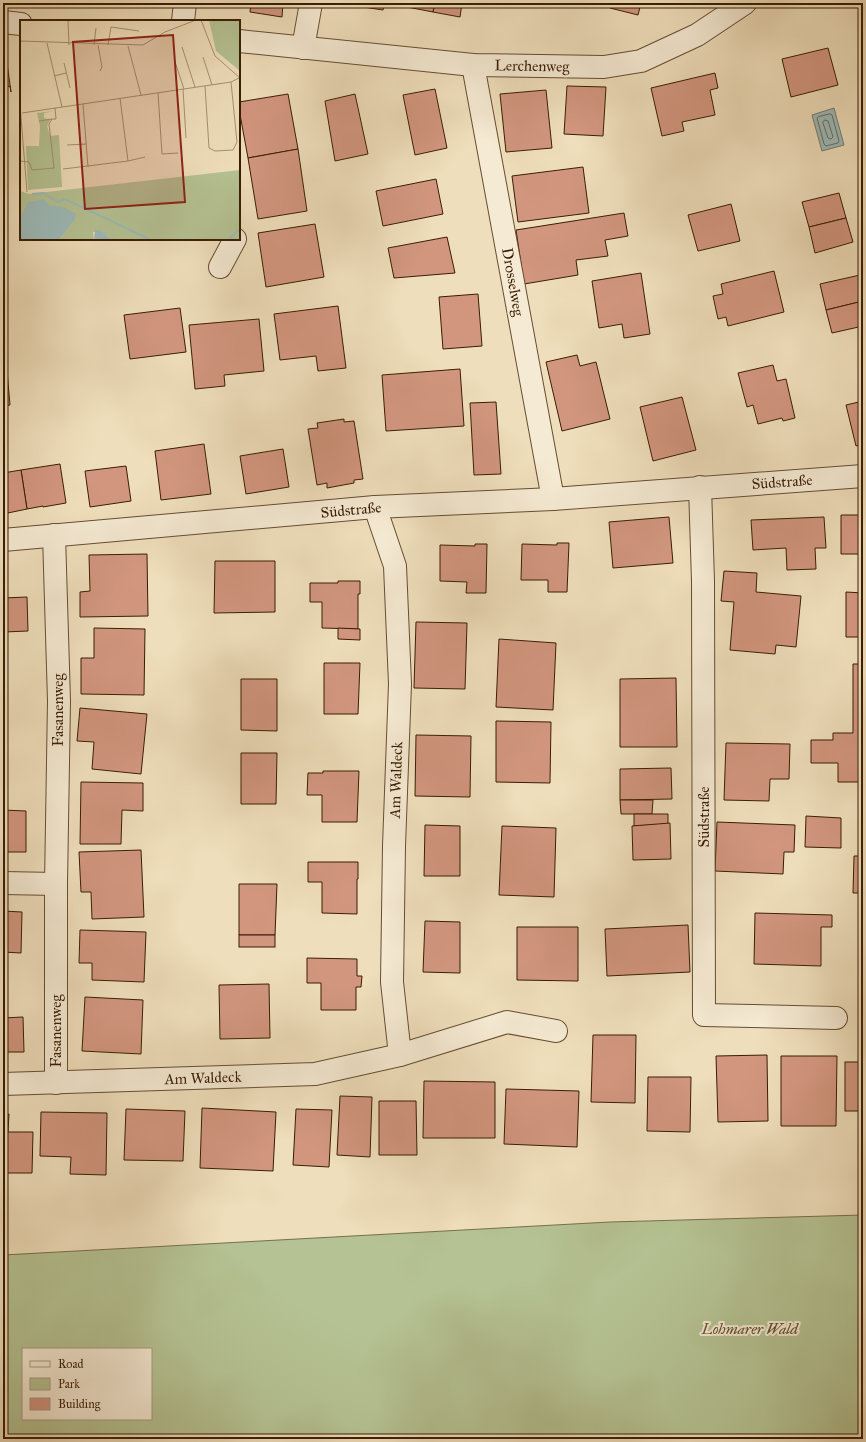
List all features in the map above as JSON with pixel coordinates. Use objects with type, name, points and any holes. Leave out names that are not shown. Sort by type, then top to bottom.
[{"type":"street","points":[[183,20],[185,3]]},
{"type":"street","points":[[303,48],[311,3]]},
{"type":"street","name":"Lerchenweg","points":[[240,41],[473,65],[604,66],[641,61],[697,35],[746,3]]},
{"type":"street","points":[[3,22],[20,24]]},
{"type":"street","name":"Drosselweg","points":[[473,65],[553,499]]},
{"type":"street","points":[[220,267],[234,240]]},
{"type":"street","name":"Südstraße","points":[[3,540],[375,507],[553,499],[863,476]]},
{"type":"street","name":"Südstraße","points":[[700,487],[703,581],[704,1015],[836,1018]]},
{"type":"street","name":"Am Waldeck","points":[[375,507],[395,566],[400,684],[394,846],[392,982],[400,1055]]},
{"type":"street","name":"Fasanenweg","points":[[54,535],[59,701],[56,884],[56,1083]]},
{"type":"street","points":[[3,883],[56,884]]},
{"type":"street","name":"Am Waldeck","points":[[3,1084],[315,1074],[400,1055],[507,1022],[556,1031]]},
{"type":"green space","name":"Lohmarer Wald","points":[[863,1215],[863,1439],[3,1439],[3,1255],[610,1222]]},
{"type":"water","points":[[834,108],[844,145],[822,151],[812,115]]},
{"type":"building","points":[[251,3],[283,3],[282,17],[250,12]]},
{"type":"building","points":[[343,3],[357,3],[357,6]]},
{"type":"building","points":[[357,3],[385,3],[383,10],[357,6]]},
{"type":"building","points":[[408,3],[435,3],[433,12],[407,7]]},
{"type":"building","points":[[435,3],[462,3],[460,17],[433,12]]},
{"type":"building","points":[[612,3],[641,3],[638,15],[610,8]]},
{"type":"building","points":[[828,48],[838,85],[791,97],[782,59]]},
{"type":"building","points":[[3,56],[6,56],[11,92],[10,86],[3,88]]},
{"type":"building","points":[[715,73],[718,88],[710,90],[715,115],[682,122],[684,131],[662,136],[651,88]]},
{"type":"building","points":[[567,86],[606,87],[603,136],[564,134]]},
{"type":"building","points":[[435,89],[447,148],[415,155],[403,95]]},
{"type":"building","points":[[546,90],[552,148],[506,152],[500,94]]},
{"type":"building","points":[[288,94],[298,149],[248,158],[240,114],[240,102]]},
{"type":"building","points":[[355,94],[368,154],[335,161],[325,101]]},
{"type":"building","points":[[298,149],[307,211],[258,219],[248,158]]},
{"type":"building","points":[[583,167],[589,213],[518,222],[512,176]]},
{"type":"building","points":[[436,179],[443,214],[383,226],[376,191]]},
{"type":"building","points":[[839,193],[846,218],[809,227],[802,202]]},
{"type":"building","points":[[731,204],[740,241],[698,251],[688,215]]},
{"type":"building","points":[[624,213],[628,236],[605,240],[608,256],[576,260],[578,275],[524,284],[516,230]]},
{"type":"building","points":[[846,218],[853,242],[815,253],[809,227]]},
{"type":"building","points":[[315,224],[324,277],[266,287],[258,233]]},
{"type":"building","points":[[447,237],[455,273],[394,278],[388,248]]},
{"type":"building","points":[[774,271],[784,312],[728,326],[726,317],[718,319],[713,296],[723,294],[721,284]]},
{"type":"building","points":[[641,273],[650,334],[624,338],[622,324],[599,328],[592,281]]},
{"type":"building","points":[[860,275],[863,290],[863,301],[826,310],[820,284]]},
{"type":"building","points":[[478,294],[482,346],[443,349],[439,297]]},
{"type":"building","points":[[863,301],[863,326],[832,333],[826,310]]},
{"type":"building","points":[[338,306],[346,368],[318,371],[316,356],[280,360],[274,314]]},
{"type":"building","points":[[180,308],[186,352],[130,359],[124,315]]},
{"type":"building","points":[[259,319],[264,371],[224,375],[225,386],[195,389],[189,325]]},
{"type":"building","points":[[577,355],[580,366],[596,362],[610,419],[562,431],[546,362]]},
{"type":"building","points":[[773,365],[777,381],[786,379],[795,418],[783,421],[782,418],[758,424],[753,405],[747,407],[738,373]]},
{"type":"building","points":[[460,369],[464,426],[386,431],[382,375]]},
{"type":"building","points":[[3,371],[7,371],[10,405],[3,406]]},
{"type":"building","points":[[682,397],[696,450],[653,461],[640,407]]},
{"type":"building","points":[[863,401],[863,444],[856,446],[846,405]]},
{"type":"building","points":[[496,402],[501,474],[474,475],[470,403]]},
{"type":"building","points":[[344,419],[344,422],[354,421],[363,479],[354,480],[354,483],[327,488],[327,483],[317,485],[308,429],[318,428],[317,423]]},
{"type":"building","points":[[204,444],[211,494],[161,500],[155,451]]},
{"type":"building","points":[[283,449],[289,487],[246,494],[240,456]]},
{"type":"building","points":[[60,464],[66,503],[27,509],[21,470]]},
{"type":"building","points":[[126,466],[131,501],[90,507],[85,471]]},
{"type":"building","points":[[21,470],[27,509],[3,514],[3,473]]},
{"type":"building","points":[[841,515],[863,515],[863,574],[860,574],[859,554],[841,554]]},
{"type":"building","points":[[669,517],[673,563],[613,568],[609,522]]},
{"type":"building","points":[[824,517],[826,548],[815,548],[816,569],[787,570],[786,548],[753,550],[751,520]]},
{"type":"building","points":[[557,543],[569,543],[567,592],[548,592],[548,580],[521,580],[522,544],[557,545]]},
{"type":"building","points":[[475,544],[487,544],[486,593],[466,593],[467,582],[440,581],[440,545],[475,546]]},
{"type":"building","points":[[147,554],[148,616],[80,617],[80,592],[90,591],[89,555]]},
{"type":"building","points":[[215,561],[275,561],[275,612],[214,613]]},
{"type":"building","points":[[724,571],[757,573],[756,592],[801,596],[796,647],[776,645],[775,654],[730,650],[734,602],[721,601]]},
{"type":"building","points":[[338,581],[360,581],[360,594],[358,594],[358,629],[322,628],[322,602],[310,602],[310,583],[338,583]]},
{"type":"building","points":[[3,586],[4,598],[27,597],[28,631],[4,632]]},
{"type":"building","points":[[846,592],[863,593],[863,637],[846,637]]},
{"type":"building","points":[[416,622],[467,623],[465,689],[414,688]]},
{"type":"building","points":[[94,628],[145,629],[144,695],[81,694],[81,658],[94,658]]},
{"type":"building","points":[[338,628],[360,629],[360,640],[338,639]]},
{"type":"building","points":[[499,639],[556,643],[553,710],[496,707]]},
{"type":"building","points":[[324,663],[360,663],[358,714],[324,714]]},
{"type":"building","points":[[853,664],[863,664],[863,782],[838,782],[838,763],[811,763],[811,740],[833,740],[833,733],[853,733]]},
{"type":"building","points":[[676,678],[677,747],[620,747],[620,679]]},
{"type":"building","points":[[241,679],[277,679],[277,731],[241,730]]},
{"type":"building","points":[[80,708],[147,714],[141,774],[92,769],[94,742],[77,741]]},
{"type":"building","points":[[496,721],[551,722],[550,783],[496,782]]},
{"type":"building","points":[[416,735],[471,736],[470,797],[415,796]]},
{"type":"building","points":[[726,743],[790,744],[789,779],[770,779],[769,801],[724,800]]},
{"type":"building","points":[[241,753],[277,753],[276,804],[241,804]]},
{"type":"building","points":[[671,768],[672,799],[620,800],[620,769]]},
{"type":"building","points":[[323,771],[359,771],[357,822],[322,822],[322,795],[307,795],[308,773],[323,773]]},
{"type":"building","points":[[81,782],[143,783],[143,811],[122,810],[121,844],[80,844]]},
{"type":"building","points":[[620,800],[653,800],[652,814],[621,814]]},
{"type":"building","points":[[3,810],[26,811],[26,852],[3,852]]},
{"type":"building","points":[[634,814],[668,814],[668,824],[634,826]]},
{"type":"building","points":[[806,816],[841,818],[841,848],[805,847]]},
{"type":"building","points":[[717,822],[795,825],[794,852],[784,852],[783,874],[715,871]]},
{"type":"building","points":[[670,823],[671,859],[633,860],[632,826]]},
{"type":"building","points":[[425,825],[460,826],[460,876],[424,876]]},
{"type":"building","points":[[502,826],[556,828],[554,897],[499,895]]},
{"type":"building","points":[[141,850],[144,917],[92,919],[91,892],[81,892],[79,852]]},
{"type":"building","points":[[854,856],[863,856],[863,893],[853,893]]},
{"type":"building","points":[[308,862],[358,862],[357,914],[322,913],[322,882],[308,882]]},
{"type":"building","points":[[239,884],[277,884],[275,935],[239,935]]},
{"type":"building","points":[[3,911],[22,912],[21,953],[3,952]]},
{"type":"building","points":[[755,913],[832,915],[832,927],[821,927],[821,966],[754,964]]},
{"type":"building","points":[[425,921],[460,922],[460,973],[423,972]]},
{"type":"building","points":[[688,925],[690,972],[607,976],[605,929]]},
{"type":"building","points":[[517,927],[578,927],[578,981],[517,980]]},
{"type":"building","points":[[80,930],[146,932],[144,982],[92,980],[92,963],[79,963]]},
{"type":"building","points":[[239,935],[275,935],[275,947],[239,947]]},
{"type":"building","points":[[307,958],[357,959],[357,976],[362,976],[361,987],[356,987],[356,1010],[321,1010],[321,983],[307,983]]},
{"type":"building","points":[[269,984],[270,1038],[220,1039],[219,985]]},
{"type":"building","points":[[85,997],[143,1000],[141,1054],[82,1051]]},
{"type":"building","points":[[23,1017],[24,1052],[3,1052],[3,1018]]},
{"type":"building","points":[[593,1035],[636,1035],[635,1103],[591,1102]]},
{"type":"building","points":[[767,1055],[768,1121],[718,1122],[716,1056]]},
{"type":"building","points":[[781,1056],[837,1056],[836,1126],[781,1126]]},
{"type":"building","points":[[845,1062],[863,1062],[863,1111],[845,1111]]},
{"type":"building","points":[[648,1077],[691,1077],[690,1132],[647,1131]]},
{"type":"building","points":[[424,1081],[495,1082],[495,1138],[423,1138]]},
{"type":"building","points":[[506,1089],[579,1091],[577,1147],[504,1144]]},
{"type":"building","points":[[340,1096],[372,1097],[370,1157],[337,1155]]},
{"type":"building","points":[[379,1101],[416,1101],[417,1155],[379,1155]]},
{"type":"building","points":[[202,1108],[276,1112],[273,1171],[200,1168]]},
{"type":"building","points":[[126,1109],[185,1111],[183,1161],[124,1160]]},
{"type":"building","points":[[296,1109],[332,1110],[329,1167],[293,1165]]},
{"type":"building","points":[[41,1112],[107,1113],[106,1175],[70,1174],[71,1157],[40,1156]]},
{"type":"building","points":[[3,1114],[9,1114],[8,1132],[33,1132],[32,1173],[3,1173]]}]
